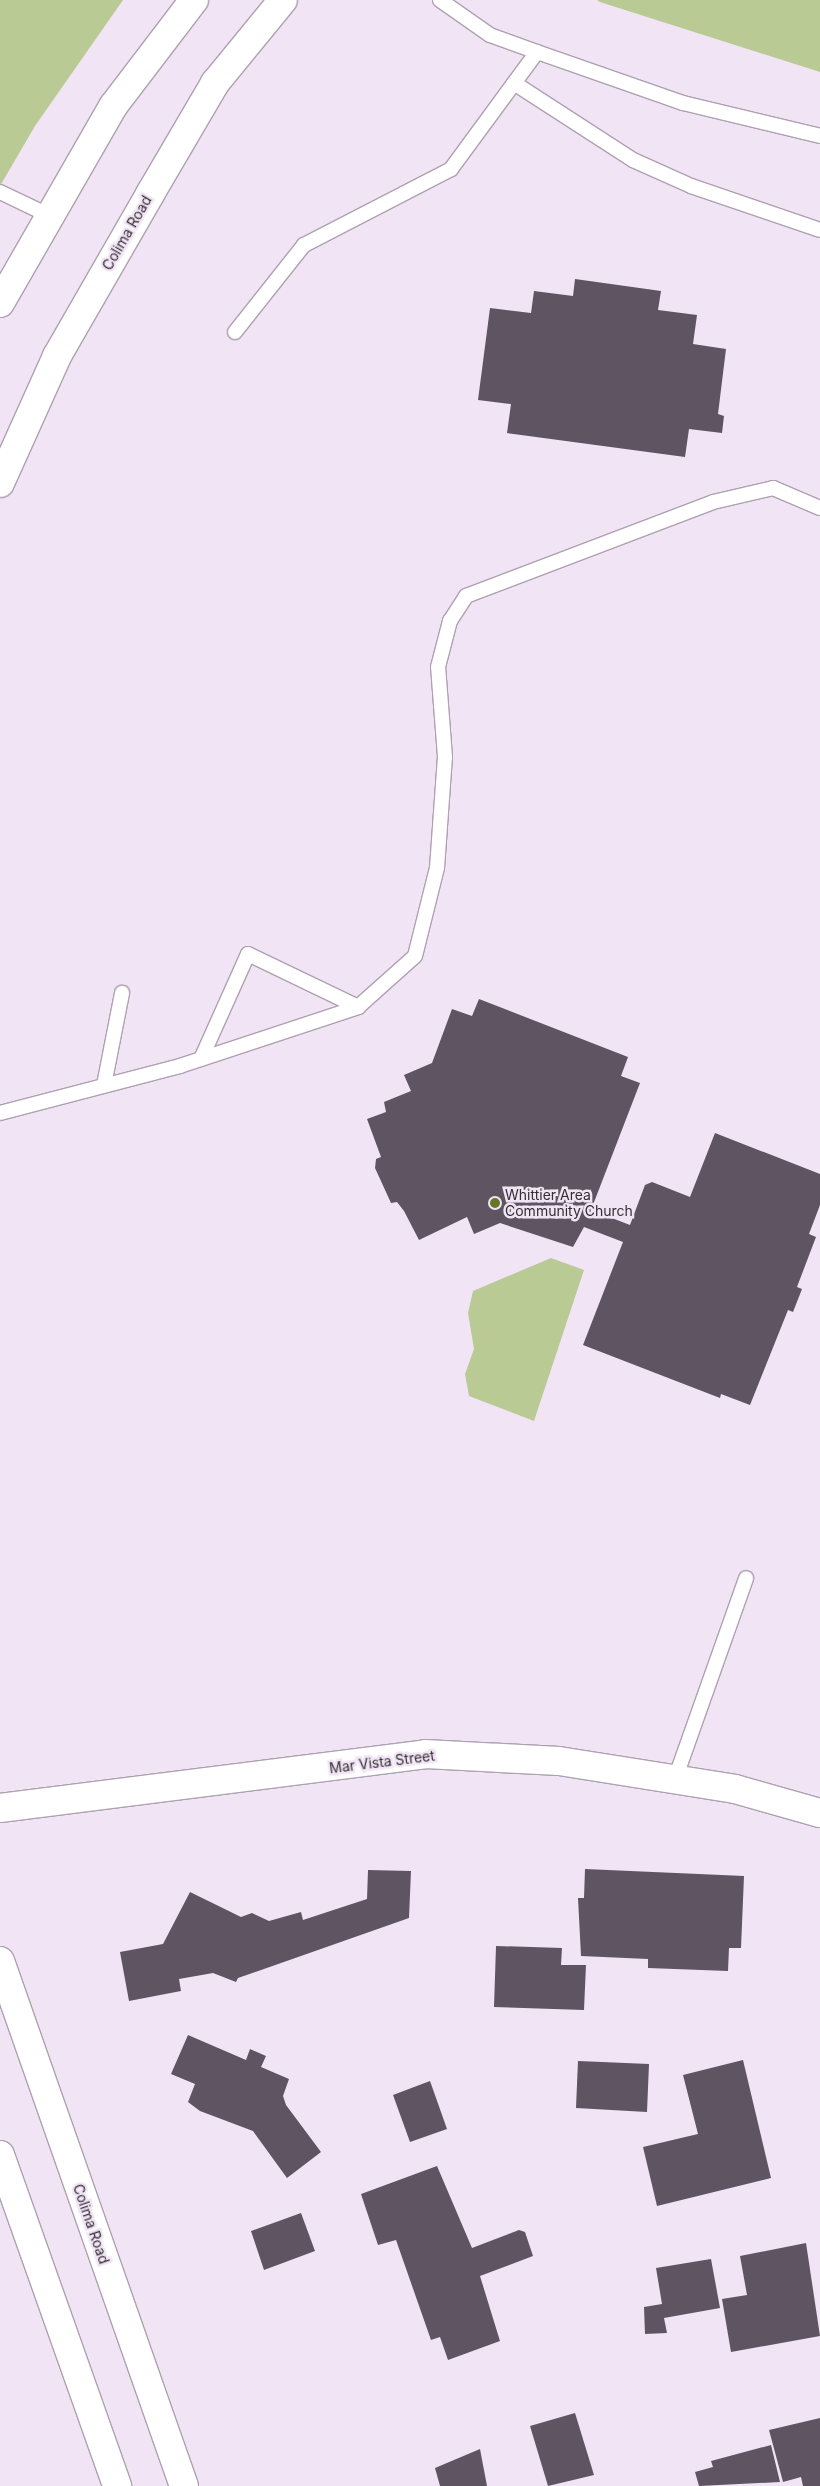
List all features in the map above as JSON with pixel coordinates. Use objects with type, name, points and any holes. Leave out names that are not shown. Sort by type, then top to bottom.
[{"type":"main road","points":[[0,303],[48,215],[114,104],[194,0]]},
{"type":"main road","name":"Colima Road","points":[[0,483],[57,356],[155,185],[215,83],[283,0]]},
{"type":"main road","name":"Mar Vista Street","points":[[0,1808],[425,1754],[559,1761],[735,1789],[820,1813]]},
{"type":"main road","name":"Colima Road","points":[[0,1961],[184,2486]]},
{"type":"main road","points":[[0,2155],[117,2486]]},
{"type":"lane","points":[[440,0],[490,35],[537,52],[682,103],[820,136]]},
{"type":"lane","points":[[235,332],[304,245],[452,168],[537,52]]},
{"type":"lane","points":[[514,83],[633,160],[691,186],[820,230]]},
{"type":"lane","points":[[0,192],[48,215]]},
{"type":"lane","points":[[0,1113],[201,1059],[358,1007],[415,956],[437,868],[444,757],[438,667],[450,621],[466,596],[713,502],[773,488],[820,508]]},
{"type":"lane","points":[[201,1059],[248,954],[358,1007]]},
{"type":"lane","points":[[104,1085],[122,993]]},
{"type":"lane","points":[[675,1779],[746,1578]]},
{"type":"green space","points":[[0,0],[123,0],[35,126],[0,186]]},
{"type":"green space","points":[[597,0],[820,0],[820,72],[600,2]]},
{"type":"green space","points":[[551,1258],[584,1270],[534,1421],[469,1396],[465,1374],[474,1349],[468,1313],[473,1291]]},
{"type":"building","points":[[575,279],[661,291],[658,310],[697,315],[693,344],[726,349],[718,414],[724,416],[722,433],[689,429],[685,457],[507,433],[511,404],[478,400],[490,308],[531,313],[534,291],[573,296]]},
{"type":"building","name":"Whittier Area Community Church","points":[[479,999],[628,1057],[621,1076],[640,1083],[591,1210],[630,1225],[645,1185],[652,1182],[690,1197],[715,1133],[820,1174],[820,1205],[809,1234],[816,1237],[797,1287],[802,1289],[793,1312],[788,1310],[750,1405],[721,1394],[720,1398],[583,1345],[623,1242],[584,1227],[573,1247],[500,1223],[474,1234],[467,1217],[419,1240],[404,1211],[397,1202],[391,1203],[375,1168],[376,1159],[381,1157],[367,1119],[386,1112],[384,1102],[411,1091],[404,1075],[432,1063],[452,1009],[472,1016]]},
{"type":"building","points":[[585,1869],[744,1876],[741,1948],[729,1948],[728,1971],[648,1968],[648,1959],[581,1956],[578,1898],[584,1898]]},
{"type":"building","points":[[368,1870],[411,1871],[409,1918],[238,1978],[236,1982],[213,1973],[179,1979],[181,1991],[129,2001],[120,1952],[163,1944],[190,1892],[241,1917],[252,1913],[269,1921],[301,1912],[303,1920],[367,1899]]},
{"type":"building","points":[[496,1946],[562,1948],[561,1965],[586,1965],[584,2010],[494,2007]]},
{"type":"building","points":[[188,2035],[246,2060],[250,2049],[266,2056],[261,2067],[289,2079],[283,2096],[286,2105],[321,2152],[287,2178],[253,2131],[200,2111],[188,2102],[195,2084],[171,2074]]},
{"type":"building","points":[[743,2060],[771,2178],[657,2206],[643,2147],[698,2134],[683,2075]]},
{"type":"building","points":[[578,2061],[649,2064],[647,2112],[576,2108]]},
{"type":"building","points":[[430,2081],[447,2129],[410,2142],[393,2095]]},
{"type":"building","points":[[437,2166],[472,2248],[519,2230],[525,2232],[533,2256],[480,2276],[500,2341],[448,2360],[440,2337],[431,2340],[396,2240],[378,2245],[361,2194]]},
{"type":"building","points":[[301,2213],[315,2251],[264,2270],[251,2231]]},
{"type":"building","points":[[806,2243],[820,2336],[731,2352],[722,2299],[747,2295],[740,2256]]},
{"type":"building","points":[[711,2259],[720,2308],[664,2318],[667,2333],[645,2334],[644,2307],[662,2304],[656,2268]]},
{"type":"building","points":[[575,2413],[594,2475],[548,2486],[530,2426]]},
{"type":"building","points":[[820,2418],[820,2486],[803,2486],[801,2477],[783,2482],[769,2430]]},
{"type":"building","points":[[771,2445],[780,2482],[699,2486],[695,2472],[713,2467],[711,2461]]},
{"type":"building","points":[[480,2449],[487,2486],[440,2486],[435,2468]]},
{"type":"place","name":"Whittier Area Community Church","points":[[495,1203]]}]
